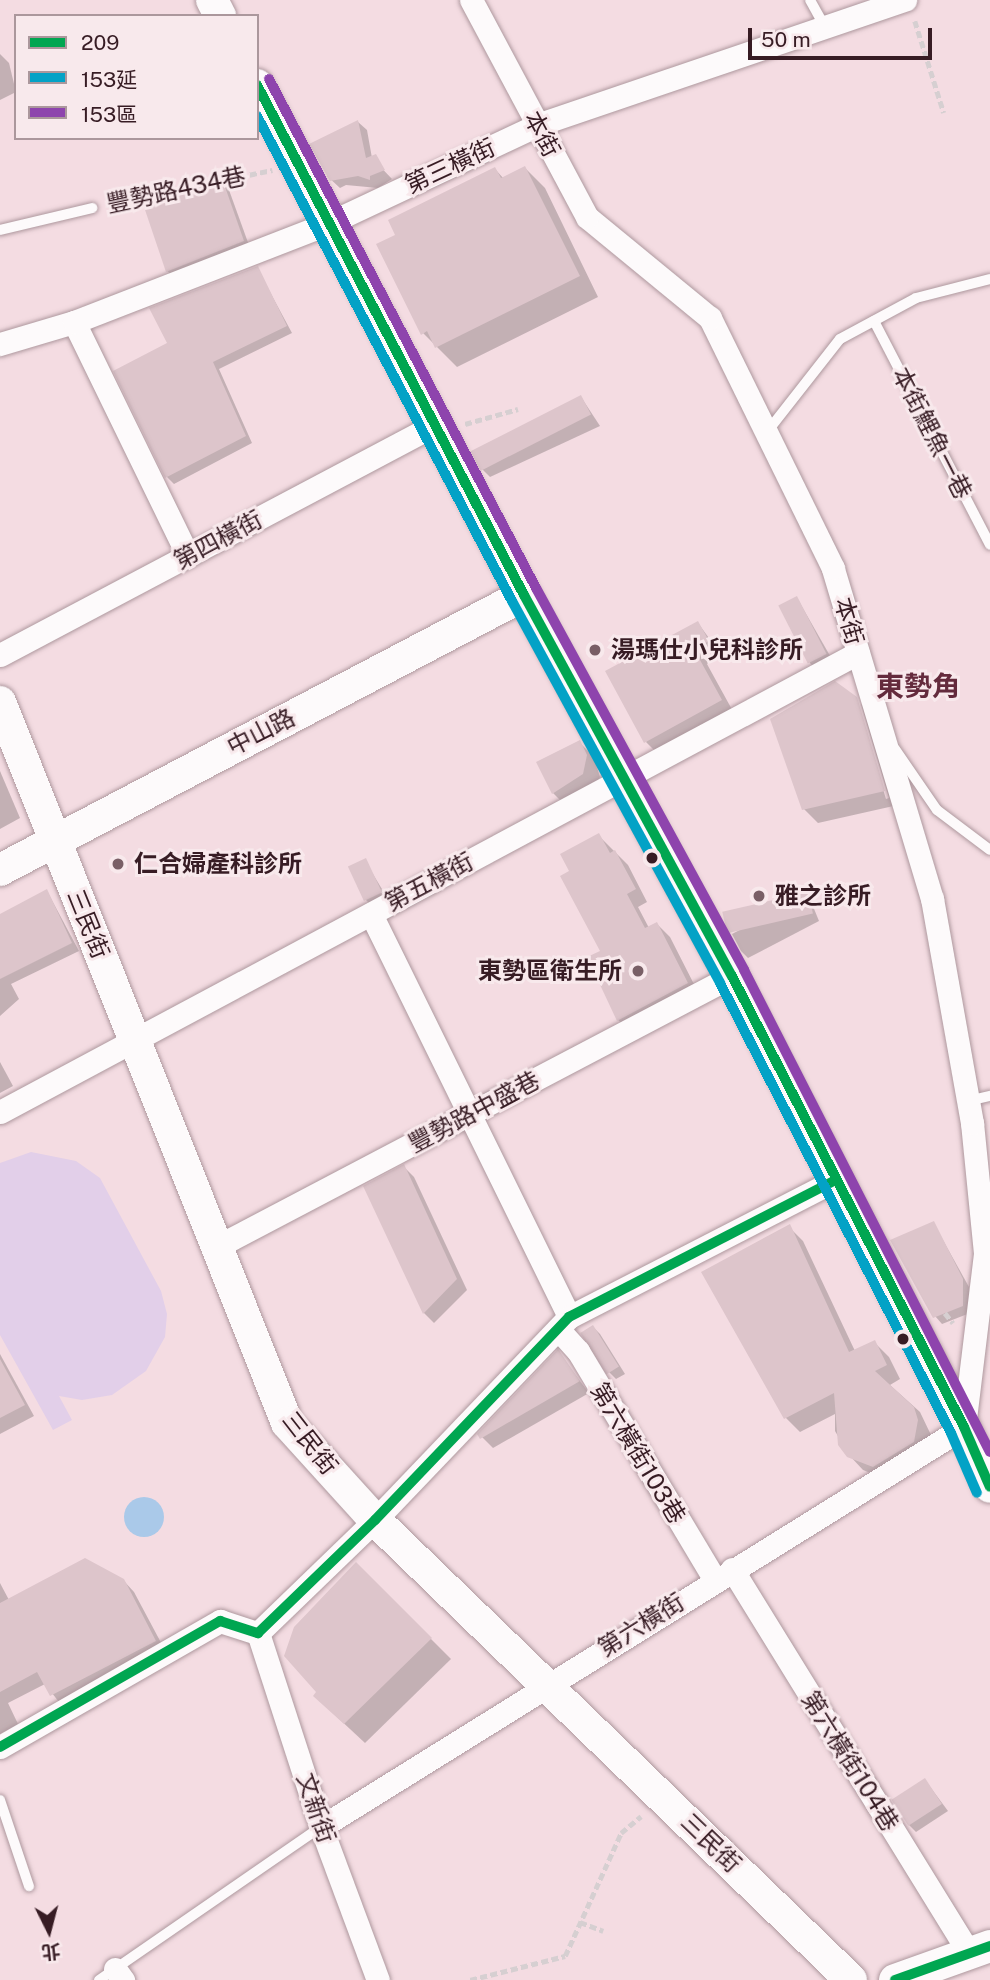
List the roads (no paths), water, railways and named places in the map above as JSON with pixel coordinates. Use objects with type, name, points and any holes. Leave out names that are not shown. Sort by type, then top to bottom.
[{"type":"street","name":"本街","points":[[471,0],[587,217],[710,318],[833,568],[932,899],[979,1098],[985,1253],[964,1427]]},
{"type":"street","name":"第三橫街","points":[[0,344],[74,322],[327,223],[537,125],[824,25],[909,6]]},
{"type":"street","points":[[259,89],[524,595],[732,976],[964,1427],[990,1487]]},
{"type":"street","points":[[74,322],[188,556]]},
{"type":"street","name":"第四橫街","points":[[0,655],[436,424]]},
{"type":"street","name":"中山路","points":[[0,870],[524,595]]},
{"type":"street","name":"第五橫街","points":[[0,1112],[858,653]]},
{"type":"street","name":"三民街","points":[[0,702],[53,841],[288,1423],[375,1520],[547,1683],[851,1980]]},
{"type":"street","name":"第六橫街103巷","points":[[372,914],[471,1115],[563,1323],[578,1351],[723,1574]]},
{"type":"street","name":"豐勢路中盛巷","points":[[216,1247],[732,976]]},
{"type":"street","points":[[0,1747],[220,1621],[258,1633],[375,1520],[563,1323],[836,1180]]},
{"type":"street","name":"第六橫街","points":[[321,1827],[547,1683],[964,1427]]},
{"type":"street","name":"第六橫街104巷","points":[[723,1574],[980,1949]]},
{"type":"street","name":"文新街","points":[[258,1633],[321,1827],[378,1980]]},
{"type":"street","points":[[895,1980],[980,1949]]},
{"type":"lane","points":[[810,0],[824,25]]},
{"type":"lane","points":[[0,230],[92,208]]},
{"type":"lane","points":[[766,433],[840,339],[916,298],[990,279]]},
{"type":"lane","name":"本街鯉魚一巷","points":[[874,321],[990,545]]},
{"type":"lane","points":[[879,724],[937,810],[990,850]]},
{"type":"lane","points":[[0,1800],[29,1886]]},
{"type":"lane","points":[[112,1976],[321,1827]]},
{"type":"water","points":[[144,1497],[152,1498],[158,1503],[163,1509],[163,1525],[158,1531],[152,1536],[144,1537],[136,1536],[130,1531],[125,1525],[124,1517],[125,1509],[130,1503],[136,1498]]},
{"type":"place","name":"湯瑪仕小兒科診所","points":[[595,650]]},
{"type":"place","name":"仁合婦產科診所","points":[[118,864]]},
{"type":"place","name":"雅之診所","points":[[759,896]]},
{"type":"place","name":"東勢區衛生所","points":[[638,971]]},
{"type":"district","name":"東勢角","points":[[918,686]]}]
